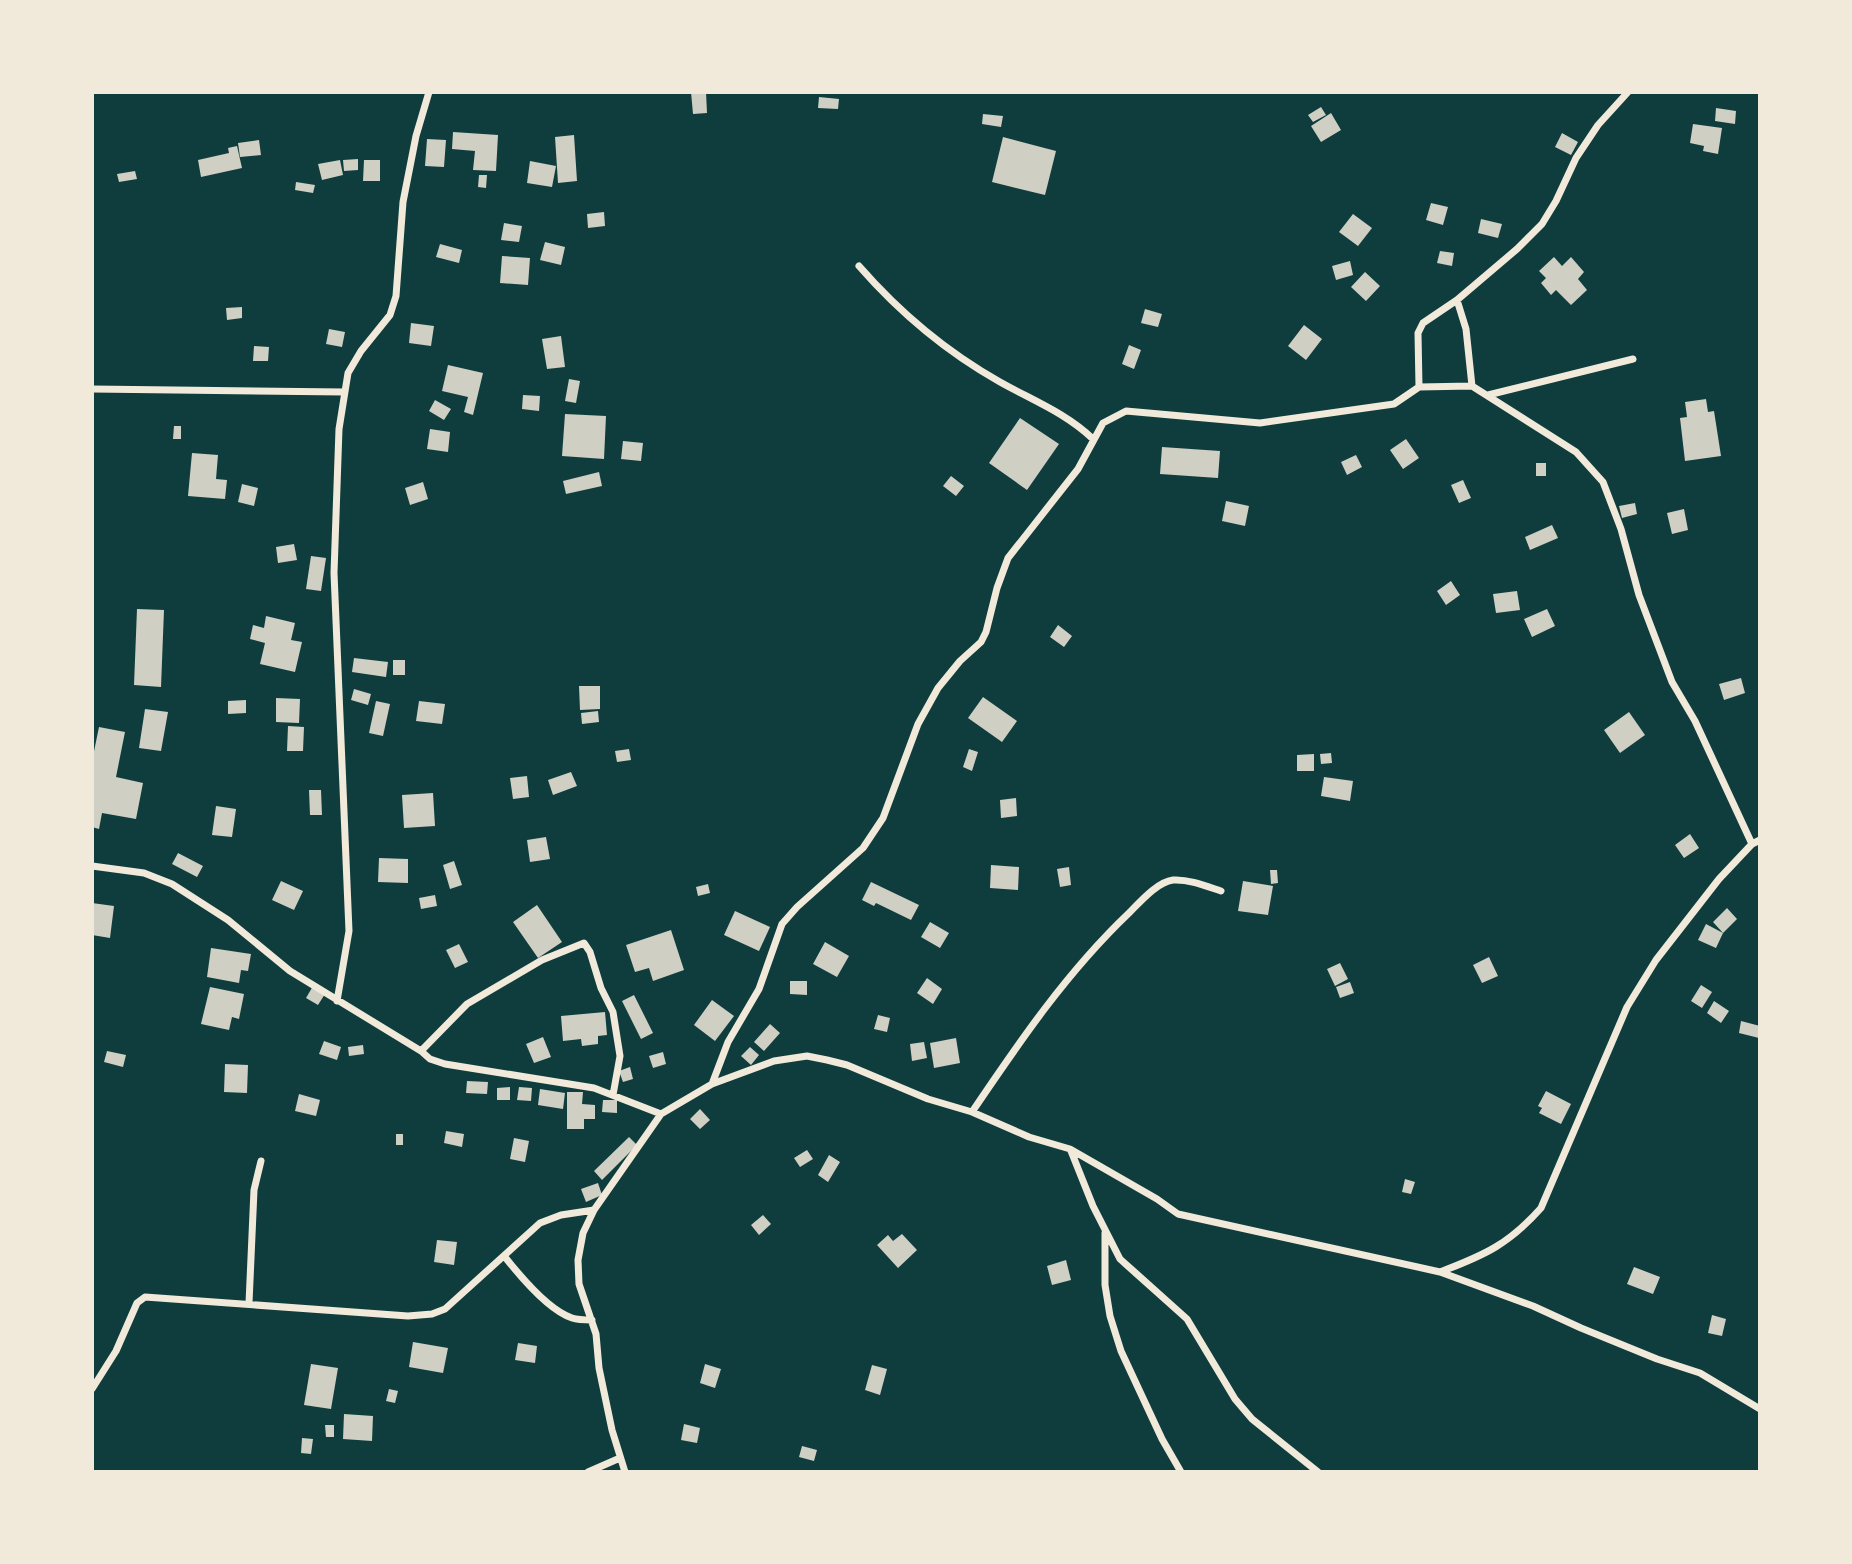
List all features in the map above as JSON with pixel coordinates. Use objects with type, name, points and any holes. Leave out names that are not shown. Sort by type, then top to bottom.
[{"type":"street","points":[[337,1001],[349,931],[334,573],[339,429],[348,373],[390,315],[396,296],[403,202],[416,136],[429,92]]},
{"type":"street","points":[[1419,387],[1418,333],[1423,323],[1457,300],[1542,224],[1576,158],[1598,125],[1628,92]]},
{"type":"street","points":[[859,266],[921,330],[1001,383],[1066,417],[1093,439]]},
{"type":"street","points":[[1457,300],[1466,329],[1472,386]]},
{"type":"street","points":[[1488,395],[1633,359]]},
{"type":"street","points":[[712,1084],[728,1042],[759,989],[782,924],[863,848],[883,818],[918,724],[938,688],[981,642],[986,632],[1008,558],[1078,469],[1103,423],[1126,411],[1260,423],[1394,404],[1419,387],[1472,386],[1576,452],[1603,482],[1621,529],[1639,595],[1672,682],[1756,842],[1719,879],[1656,960],[1627,1007],[1541,1208],[1517,1234],[1476,1258],[1440,1272]]},
{"type":"street","points":[[92,389],[344,392]]},
{"type":"street","points":[[92,866],[144,873],[172,884],[228,920],[290,971],[430,1059],[594,1088],[661,1114]]},
{"type":"street","points":[[972,1112],[1031,1024],[1092,948],[1139,903],[1172,880],[1194,882],[1221,891]]},
{"type":"street","points":[[421,1051],[467,1004],[542,960],[584,943],[613,1012],[620,1056],[613,1095]]},
{"type":"street","points":[[625,1472],[592,1320],[579,1284],[578,1260],[583,1233],[594,1210],[661,1114],[712,1084],[774,1061],[807,1056],[847,1065],[928,1099],[1070,1149],[1178,1214],[1440,1272],[1533,1306],[1657,1359],[1700,1373],[1760,1409]]},
{"type":"street","points":[[1070,1149],[1120,1259],[1187,1319],[1235,1399],[1252,1419],[1318,1472]]},
{"type":"street","points":[[249,1303],[254,1190],[261,1161]]},
{"type":"street","points":[[92,1389],[116,1351],[137,1303],[145,1297],[408,1316],[432,1314],[445,1309],[547,1219],[594,1210]]},
{"type":"street","points":[[1105,1231],[1105,1285],[1110,1316],[1121,1351],[1181,1472]]},
{"type":"street","points":[[505,1257],[542,1298],[572,1318],[592,1320]]},
{"type":"street","points":[[588,1472],[620,1458]]},
{"type":"building","points":[[691,92],[706,92],[707,113],[693,114]]},
{"type":"building","points":[[819,97],[839,99],[838,109],[818,108]]},
{"type":"building","points":[[1321,107],[1326,115],[1313,122],[1308,115]]},
{"type":"building","points":[[1716,108],[1736,111],[1735,124],[1715,121]]},
{"type":"building","points":[[1331,113],[1341,130],[1321,142],[1311,126]]},
{"type":"building","points":[[983,114],[1003,116],[1001,127],[982,124]]},
{"type":"building","points":[[1693,124],[1722,128],[1718,154],[1703,151],[1704,146],[1690,143]]},
{"type":"building","points":[[453,132],[498,135],[496,171],[473,170],[475,151],[452,149]]},
{"type":"building","points":[[1562,133],[1578,142],[1571,155],[1555,147]]},
{"type":"building","points":[[574,135],[577,181],[558,183],[555,137]]},
{"type":"building","points":[[1003,137],[1056,151],[1045,195],[992,182]]},
{"type":"building","points":[[427,139],[446,140],[444,167],[425,166]]},
{"type":"building","points":[[259,140],[261,155],[240,157],[238,143]]},
{"type":"building","points":[[237,146],[242,168],[201,177],[198,160],[229,153],[228,148]]},
{"type":"building","points":[[358,159],[358,170],[344,171],[343,160]]},
{"type":"building","points":[[340,160],[343,175],[322,180],[318,164]]},
{"type":"building","points":[[364,160],[380,160],[380,181],[363,181]]},
{"type":"building","points":[[530,161],[556,166],[552,187],[527,183]]},
{"type":"building","points":[[135,171],[137,179],[119,182],[117,174]]},
{"type":"building","points":[[479,175],[487,175],[486,188],[478,187]]},
{"type":"building","points":[[296,182],[315,185],[313,193],[295,190]]},
{"type":"building","points":[[1431,203],[1448,207],[1443,225],[1426,220]]},
{"type":"building","points":[[604,212],[605,226],[588,228],[587,214]]},
{"type":"building","points":[[1353,214],[1372,228],[1358,246],[1339,232]]},
{"type":"building","points":[[1481,219],[1502,224],[1498,238],[1478,233]]},
{"type":"building","points":[[504,223],[522,226],[519,242],[501,240]]},
{"type":"building","points":[[545,242],[565,247],[561,265],[540,260]]},
{"type":"building","points":[[440,244],[462,250],[459,263],[436,257]]},
{"type":"building","points":[[1440,251],[1454,253],[1452,266],[1437,263]]},
{"type":"building","points":[[502,256],[530,258],[528,285],[500,283]]},
{"type":"building","points":[[1554,257],[1562,266],[1571,257],[1584,272],[1578,279],[1587,290],[1571,305],[1556,290],[1551,295],[1541,283],[1546,278],[1539,271]]},
{"type":"building","points":[[1350,261],[1353,275],[1336,280],[1332,266]]},
{"type":"building","points":[[1365,272],[1380,286],[1366,301],[1351,287]]},
{"type":"building","points":[[242,307],[242,318],[227,320],[226,308]]},
{"type":"building","points":[[1145,309],[1162,314],[1158,327],[1141,323]]},
{"type":"building","points":[[411,323],[434,326],[431,346],[409,343]]},
{"type":"building","points":[[1304,325],[1322,339],[1306,360],[1288,346]]},
{"type":"building","points":[[329,329],[345,332],[342,347],[326,344]]},
{"type":"building","points":[[561,336],[565,367],[547,369],[542,339]]},
{"type":"building","points":[[1129,345],[1141,350],[1134,369],[1122,364]]},
{"type":"building","points":[[254,346],[269,347],[268,361],[253,361]]},
{"type":"building","points":[[448,365],[483,373],[473,415],[464,412],[468,397],[442,391]]},
{"type":"building","points":[[569,379],[580,381],[576,403],[565,401]]},
{"type":"building","points":[[523,395],[540,396],[539,411],[522,409]]},
{"type":"building","points":[[1706,399],[1708,412],[1714,411],[1721,456],[1685,461],[1680,418],[1687,417],[1685,402]]},
{"type":"building","points":[[435,400],[451,409],[444,420],[429,411]]},
{"type":"building","points":[[565,414],[606,416],[604,459],[562,456]]},
{"type":"building","points":[[1020,418],[1059,444],[1027,490],[989,463]]},
{"type":"building","points":[[174,426],[181,426],[181,439],[173,439]]},
{"type":"building","points":[[430,429],[450,432],[448,452],[427,449]]},
{"type":"building","points":[[1406,439],[1419,458],[1403,469],[1390,450]]},
{"type":"building","points":[[623,441],[643,443],[641,461],[621,459]]},
{"type":"building","points":[[1162,447],[1220,451],[1218,478],[1160,474]]},
{"type":"building","points":[[192,453],[218,455],[216,479],[227,480],[225,499],[188,496]]},
{"type":"building","points":[[1356,455],[1362,467],[1347,475],[1341,462]]},
{"type":"building","points":[[1536,463],[1546,463],[1546,476],[1536,476]]},
{"type":"building","points":[[599,472],[602,486],[566,494],[563,481]]},
{"type":"building","points":[[951,476],[964,486],[956,496],[943,486]]},
{"type":"building","points":[[1463,480],[1471,498],[1459,503],[1451,485]]},
{"type":"building","points":[[423,482],[428,499],[410,505],[405,488]]},
{"type":"building","points":[[242,484],[258,488],[254,506],[238,502]]},
{"type":"building","points":[[1226,501],[1249,506],[1245,526],[1222,521]]},
{"type":"building","points":[[1635,503],[1637,514],[1622,518],[1619,506]]},
{"type":"building","points":[[1684,509],[1688,530],[1672,534],[1667,513]]},
{"type":"building","points":[[1552,525],[1558,538],[1530,550],[1525,537]]},
{"type":"building","points":[[294,544],[297,560],[278,563],[276,547]]},
{"type":"building","points":[[311,556],[326,558],[321,591],[306,589]]},
{"type":"building","points":[[1451,581],[1460,595],[1446,605],[1437,591]]},
{"type":"building","points":[[1517,591],[1520,610],[1496,613],[1493,594]]},
{"type":"building","points":[[137,609],[164,610],[161,687],[134,685]]},
{"type":"building","points":[[1547,609],[1555,626],[1532,637],[1524,619]]},
{"type":"building","points":[[266,616],[295,623],[291,640],[302,642],[295,672],[260,664],[265,643],[250,639],[253,625],[264,628]]},
{"type":"building","points":[[1058,625],[1072,636],[1064,647],[1050,637]]},
{"type":"building","points":[[354,658],[388,662],[386,677],[352,672]]},
{"type":"building","points":[[393,660],[405,660],[405,675],[393,675]]},
{"type":"building","points":[[1741,678],[1745,693],[1724,700],[1719,684]]},
{"type":"building","points":[[579,686],[600,686],[600,709],[580,710]]},
{"type":"building","points":[[354,689],[371,694],[368,705],[351,700]]},
{"type":"building","points":[[983,697],[1017,721],[1002,742],[968,718]]},
{"type":"building","points":[[276,698],[300,699],[299,723],[276,722]]},
{"type":"building","points":[[246,700],[246,713],[228,714],[228,701]]},
{"type":"building","points":[[376,701],[390,704],[383,736],[369,733]]},
{"type":"building","points":[[419,701],[445,704],[442,724],[416,721]]},
{"type":"building","points":[[145,709],[168,712],[161,751],[139,748]]},
{"type":"building","points":[[598,711],[599,722],[582,724],[581,713]]},
{"type":"building","points":[[1629,712],[1645,735],[1620,753],[1604,730]]},
{"type":"building","points":[[288,726],[304,727],[303,751],[287,751]]},
{"type":"building","points":[[99,727],[125,732],[116,777],[143,783],[136,819],[102,813],[99,829],[92,827],[92,761]]},
{"type":"building","points":[[629,749],[631,760],[617,762],[615,751]]},
{"type":"building","points":[[969,749],[978,752],[972,771],[963,767]]},
{"type":"building","points":[[1331,753],[1332,763],[1321,764],[1320,754]]},
{"type":"building","points":[[1314,754],[1314,771],[1297,771],[1297,755]]},
{"type":"building","points":[[571,772],[577,786],[553,795],[548,780]]},
{"type":"building","points":[[527,776],[529,797],[513,799],[510,778]]},
{"type":"building","points":[[1324,777],[1353,781],[1350,801],[1321,796]]},
{"type":"building","points":[[309,790],[321,790],[322,815],[310,815]]},
{"type":"building","points":[[433,793],[435,826],[404,828],[402,795]]},
{"type":"building","points":[[1016,798],[1017,816],[1001,818],[1000,800]]},
{"type":"building","points":[[216,806],[236,809],[232,837],[212,835]]},
{"type":"building","points":[[1690,834],[1699,848],[1684,858],[1675,845]]},
{"type":"building","points":[[546,837],[550,859],[530,862],[527,840]]},
{"type":"building","points":[[178,853],[203,866],[197,877],[172,864]]},
{"type":"building","points":[[379,858],[408,859],[408,883],[378,882]]},
{"type":"building","points":[[454,861],[462,885],[450,889],[443,865]]},
{"type":"building","points":[[991,865],[1019,867],[1018,890],[990,888]]},
{"type":"building","points":[[1069,867],[1071,885],[1060,887],[1057,869]]},
{"type":"building","points":[[1270,870],[1277,870],[1278,883],[1271,884]]},
{"type":"building","points":[[281,881],[303,891],[294,910],[272,900]]},
{"type":"building","points":[[1243,881],[1273,886],[1268,915],[1238,911]]},
{"type":"building","points":[[871,882],[919,905],[911,920],[876,903],[874,906],[862,900]]},
{"type":"building","points":[[708,884],[710,893],[698,896],[696,887]]},
{"type":"building","points":[[435,895],[437,906],[421,909],[419,898]]},
{"type":"building","points":[[92,903],[114,906],[110,938],[92,935]]},
{"type":"building","points":[[537,905],[562,942],[538,958],[513,922]]},
{"type":"building","points":[[1727,908],[1737,919],[1723,933],[1713,922]]},
{"type":"building","points":[[735,911],[770,927],[759,951],[724,935]]},
{"type":"building","points":[[930,922],[949,933],[940,948],[921,937]]},
{"type":"building","points":[[1706,924],[1723,933],[1716,948],[1698,940]]},
{"type":"building","points":[[671,930],[684,970],[653,981],[649,968],[635,972],[626,945]]},
{"type":"building","points":[[825,942],[849,956],[837,977],[813,964]]},
{"type":"building","points":[[459,944],[468,962],[455,968],[446,950]]},
{"type":"building","points":[[211,948],[251,954],[248,971],[241,970],[239,983],[207,977]]},
{"type":"building","points":[[1489,957],[1498,976],[1482,983],[1473,965]]},
{"type":"building","points":[[1340,963],[1348,979],[1335,986],[1327,969]]},
{"type":"building","points":[[927,978],[942,989],[933,1004],[917,993]]},
{"type":"building","points":[[790,981],[807,981],[807,995],[790,994]]},
{"type":"building","points":[[1350,982],[1354,993],[1340,998],[1336,987]]},
{"type":"building","points":[[1701,985],[1712,992],[1702,1008],[1691,1001]]},
{"type":"building","points":[[313,986],[325,994],[318,1005],[306,998]]},
{"type":"building","points":[[210,987],[244,994],[239,1019],[232,1017],[229,1030],[201,1024]]},
{"type":"building","points":[[634,995],[653,1033],[641,1039],[622,1001]]},
{"type":"building","points":[[712,1000],[734,1016],[715,1041],[694,1025]]},
{"type":"building","points":[[1714,1001],[1729,1011],[1721,1023],[1707,1013]]},
{"type":"building","points":[[605,1012],[607,1035],[598,1036],[598,1044],[582,1046],[581,1039],[563,1041],[561,1016]]},
{"type":"building","points":[[878,1015],[890,1018],[887,1032],[874,1029]]},
{"type":"building","points":[[1741,1021],[1760,1026],[1759,1038],[1739,1033]]},
{"type":"building","points":[[770,1024],[780,1033],[764,1051],[754,1042]]},
{"type":"building","points":[[543,1037],[551,1057],[534,1063],[526,1044]]},
{"type":"building","points":[[956,1038],[960,1063],[934,1068],[930,1043]]},
{"type":"building","points":[[324,1041],[341,1047],[337,1060],[319,1054]]},
{"type":"building","points":[[924,1042],[927,1058],[912,1061],[910,1044]]},
{"type":"building","points":[[363,1045],[364,1054],[349,1056],[348,1047]]},
{"type":"building","points":[[750,1047],[759,1055],[751,1065],[741,1056]]},
{"type":"building","points":[[107,1051],[126,1055],[123,1067],[104,1062]]},
{"type":"building","points":[[663,1052],[666,1064],[653,1068],[649,1056]]},
{"type":"building","points":[[225,1064],[248,1065],[247,1093],[224,1092]]},
{"type":"building","points":[[630,1067],[633,1079],[623,1082],[619,1071]]},
{"type":"building","points":[[467,1081],[488,1082],[487,1094],[466,1093]]},
{"type":"building","points":[[510,1087],[510,1100],[497,1100],[497,1088]]},
{"type":"building","points":[[519,1087],[532,1088],[531,1101],[517,1100]]},
{"type":"building","points":[[540,1089],[565,1093],[563,1109],[538,1105]]},
{"type":"building","points":[[1546,1091],[1571,1104],[1561,1124],[1539,1113],[1542,1108],[1538,1106]]},
{"type":"building","points":[[567,1092],[583,1092],[582,1104],[595,1105],[595,1119],[584,1119],[584,1129],[567,1129]]},
{"type":"building","points":[[299,1094],[320,1100],[316,1116],[295,1111]]},
{"type":"building","points":[[603,1100],[617,1100],[617,1113],[602,1112]]},
{"type":"building","points":[[700,1109],[710,1120],[700,1129],[690,1119]]},
{"type":"building","points":[[446,1131],[464,1134],[462,1147],[444,1143]]},
{"type":"building","points":[[396,1134],[403,1134],[403,1145],[396,1145]]},
{"type":"building","points":[[629,1137],[637,1145],[602,1180],[594,1171]]},
{"type":"building","points":[[514,1138],[529,1141],[525,1162],[510,1159]]},
{"type":"building","points":[[807,1150],[813,1159],[800,1167],[794,1158]]},
{"type":"building","points":[[829,1155],[840,1162],[828,1182],[818,1175]]},
{"type":"building","points":[[1405,1179],[1415,1182],[1411,1194],[1402,1192]]},
{"type":"building","points":[[598,1183],[602,1195],[586,1202],[581,1189]]},
{"type":"building","points":[[763,1215],[771,1224],[759,1235],[751,1225]]},
{"type":"building","points":[[902,1234],[917,1250],[898,1268],[877,1245],[888,1235],[893,1241]]},
{"type":"building","points":[[437,1240],[457,1242],[454,1265],[434,1262]]},
{"type":"building","points":[[1066,1260],[1071,1280],[1052,1285],[1047,1266]]},
{"type":"building","points":[[1634,1267],[1660,1277],[1653,1294],[1627,1284]]},
{"type":"building","points":[[1712,1315],[1726,1319],[1722,1336],[1708,1333]]},
{"type":"building","points":[[413,1342],[448,1348],[443,1373],[409,1367]]},
{"type":"building","points":[[518,1343],[537,1346],[535,1363],[515,1360]]},
{"type":"building","points":[[311,1364],[338,1368],[331,1409],[304,1405]]},
{"type":"building","points":[[705,1364],[721,1369],[715,1388],[700,1383]]},
{"type":"building","points":[[872,1365],[887,1369],[880,1395],[865,1390]]},
{"type":"building","points":[[389,1389],[398,1391],[395,1403],[386,1401]]},
{"type":"building","points":[[344,1414],[373,1416],[372,1441],[343,1439]]},
{"type":"building","points":[[684,1424],[700,1428],[697,1443],[681,1440]]},
{"type":"building","points":[[325,1425],[334,1425],[334,1437],[326,1437]]},
{"type":"building","points":[[302,1438],[313,1439],[311,1454],[301,1453]]},
{"type":"building","points":[[802,1446],[817,1450],[814,1461],[799,1457]]}]
